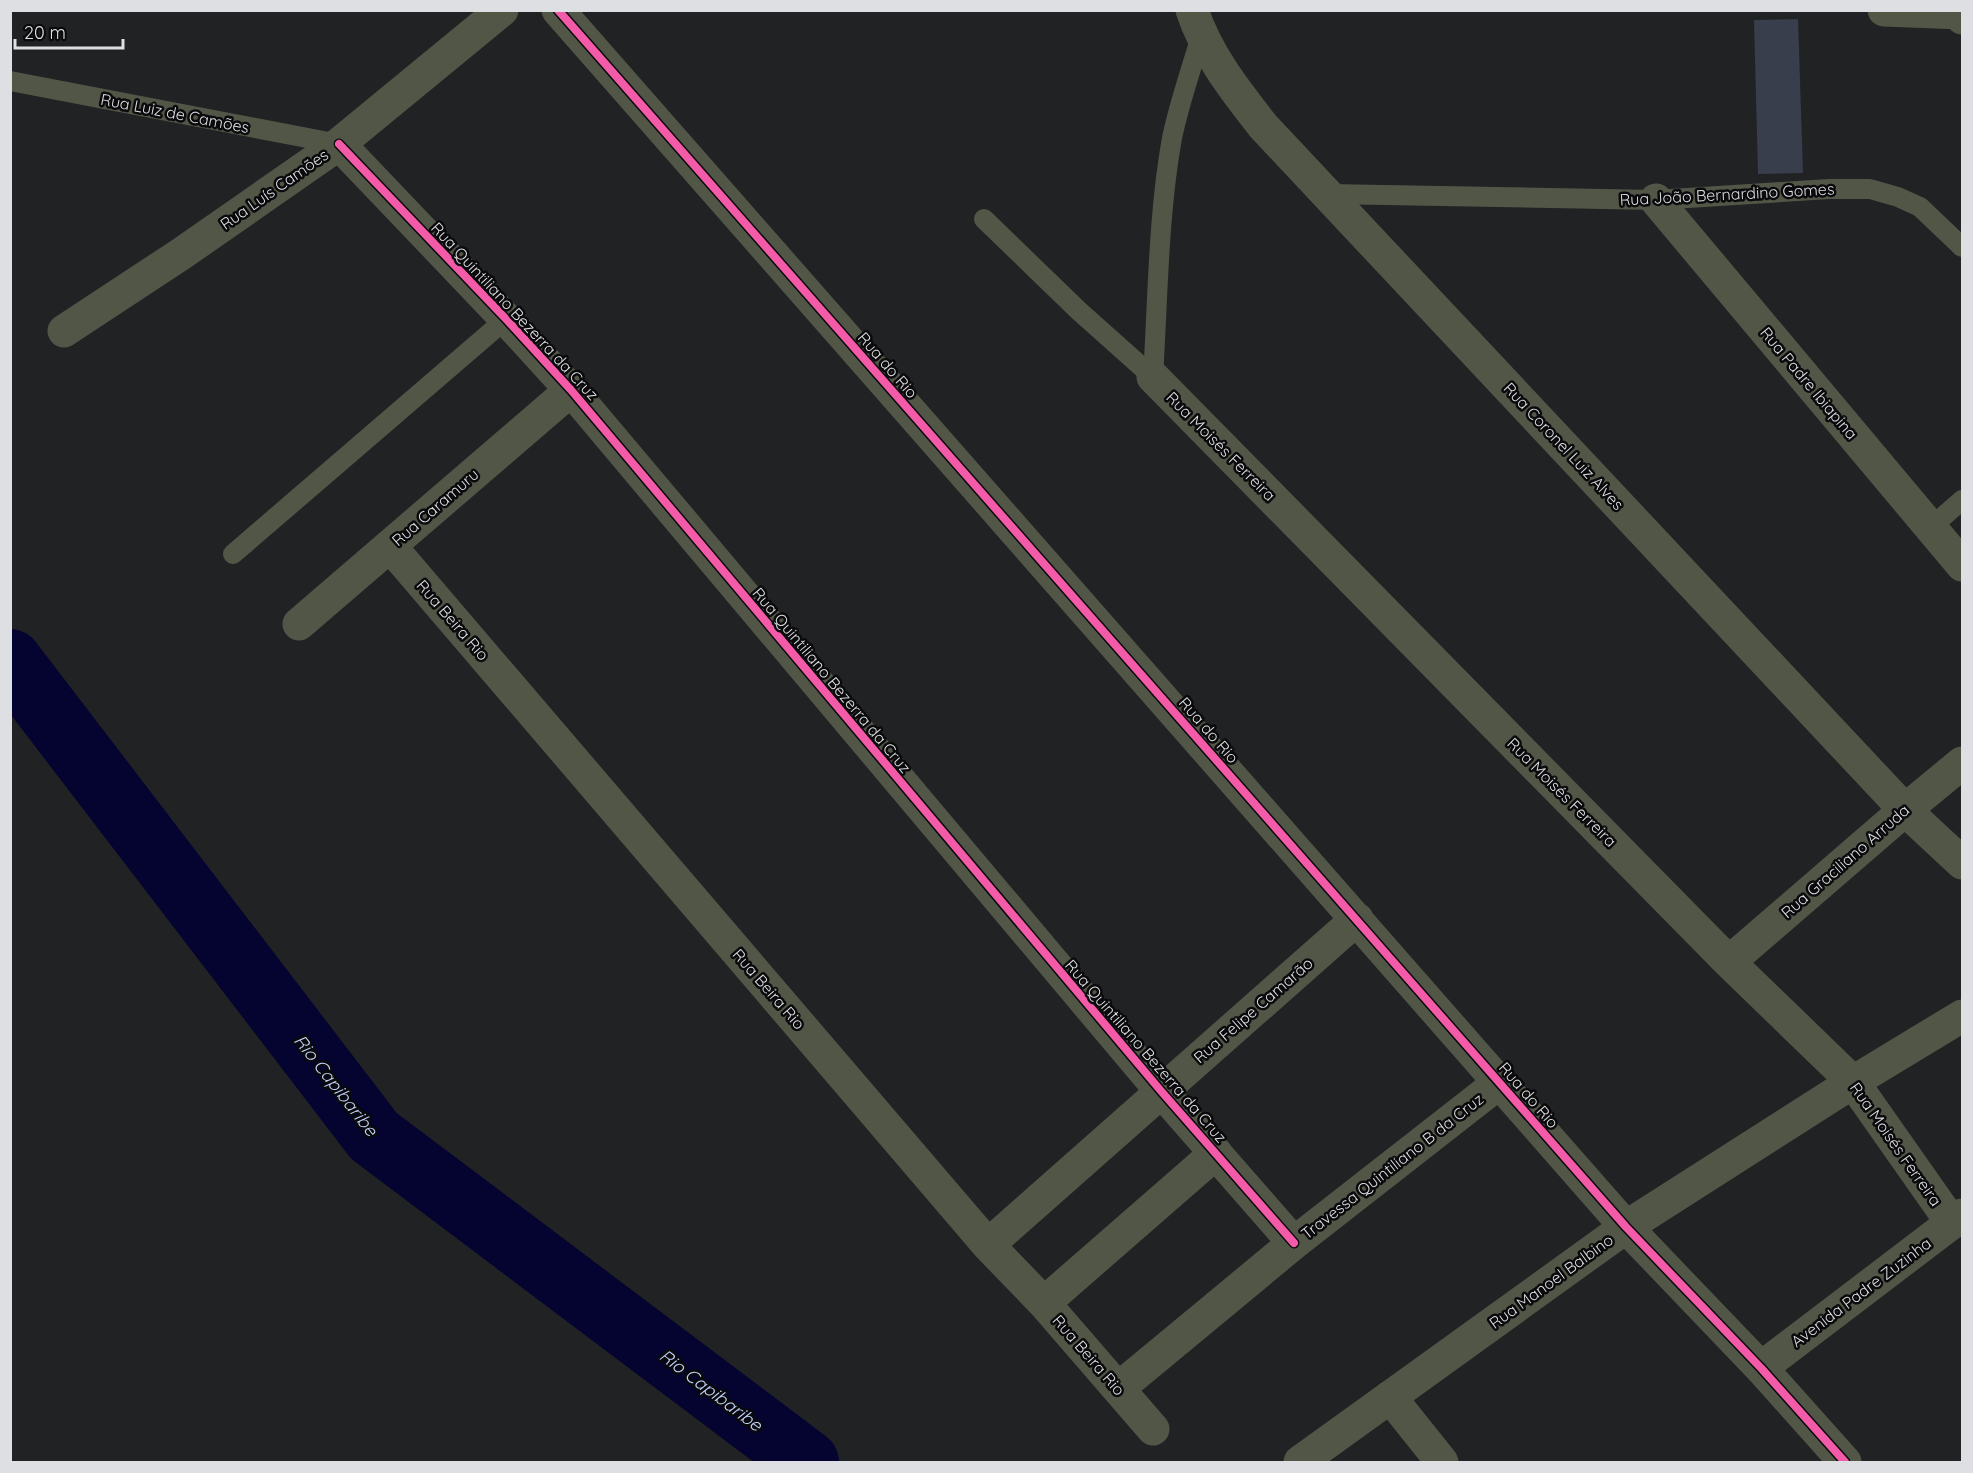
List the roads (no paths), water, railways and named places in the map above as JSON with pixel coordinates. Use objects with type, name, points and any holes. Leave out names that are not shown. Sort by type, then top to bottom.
[{"type":"street","name":"Rua do Rio","points":[[558,10],[1626,1227],[1761,1368],[1845,1462]]},
{"type":"street","points":[[1884,10],[1959,14]]},
{"type":"street","name":"Rua Luís Camões","points":[[63,331],[180,254],[339,144],[502,11]]},
{"type":"street","name":"Rua Coronel Luiz Alves","points":[[1196,23],[1227,79],[1263,126],[1905,810],[1962,863]]},
{"type":"street","name":"Rua Quintiliano Bezerra da Cruz","points":[[339,144],[571,390],[1161,1091],[1294,1243]]},
{"type":"street","name":"Rua Padre Ibiapina","points":[[1656,200],[1962,565]]},
{"type":"street","name":"Rua Moisés Ferreira","points":[[1153,377],[1729,962],[1853,1082],[1957,1219]]},
{"type":"street","name":"Rua Caramuru","points":[[299,624],[571,390]]},
{"type":"street","name":"Rua Beira Rio","points":[[390,546],[988,1245],[1044,1303],[1153,1429]]},
{"type":"street","name":"Rua Graciliano Arruda","points":[[1729,962],[1962,763]]},
{"type":"street","name":"Rua Felipe Camarão","points":[[988,1245],[1357,919]]},
{"type":"street","name":"Rua Manoel Balbino","points":[[1304,1459],[1626,1227],[1853,1082],[1962,1016]]},
{"type":"street","name":"Travessa Quintiliano B da Cruz","points":[[1119,1388],[1294,1243],[1500,1082]]},
{"type":"street","points":[[1044,1303],[1216,1153]]},
{"type":"street","name":"Avenida Padre Zuzinha","points":[[1761,1368],[1957,1219]]},
{"type":"street","points":[[1390,1397],[1442,1462]]},
{"type":"lane","points":[[1153,377],[1161,235],[1172,138],[1196,23]]},
{"type":"lane","name":"Rua Luiz de Camões","points":[[10,81],[339,144]]},
{"type":"lane","name":"Rua João Bernardino Gomes","points":[[1328,194],[1656,200],[1829,189],[1870,189],[1898,196],[1920,207],[1962,247]]},
{"type":"lane","points":[[984,219],[1079,311],[1153,377]]},
{"type":"lane","points":[[233,554],[506,319]]},
{"type":"lane","points":[[1930,528],[1962,500]]},
{"type":"waterway","name":"Rio Capibaribe","points":[[10,661],[374,1136],[807,1462]]}]
